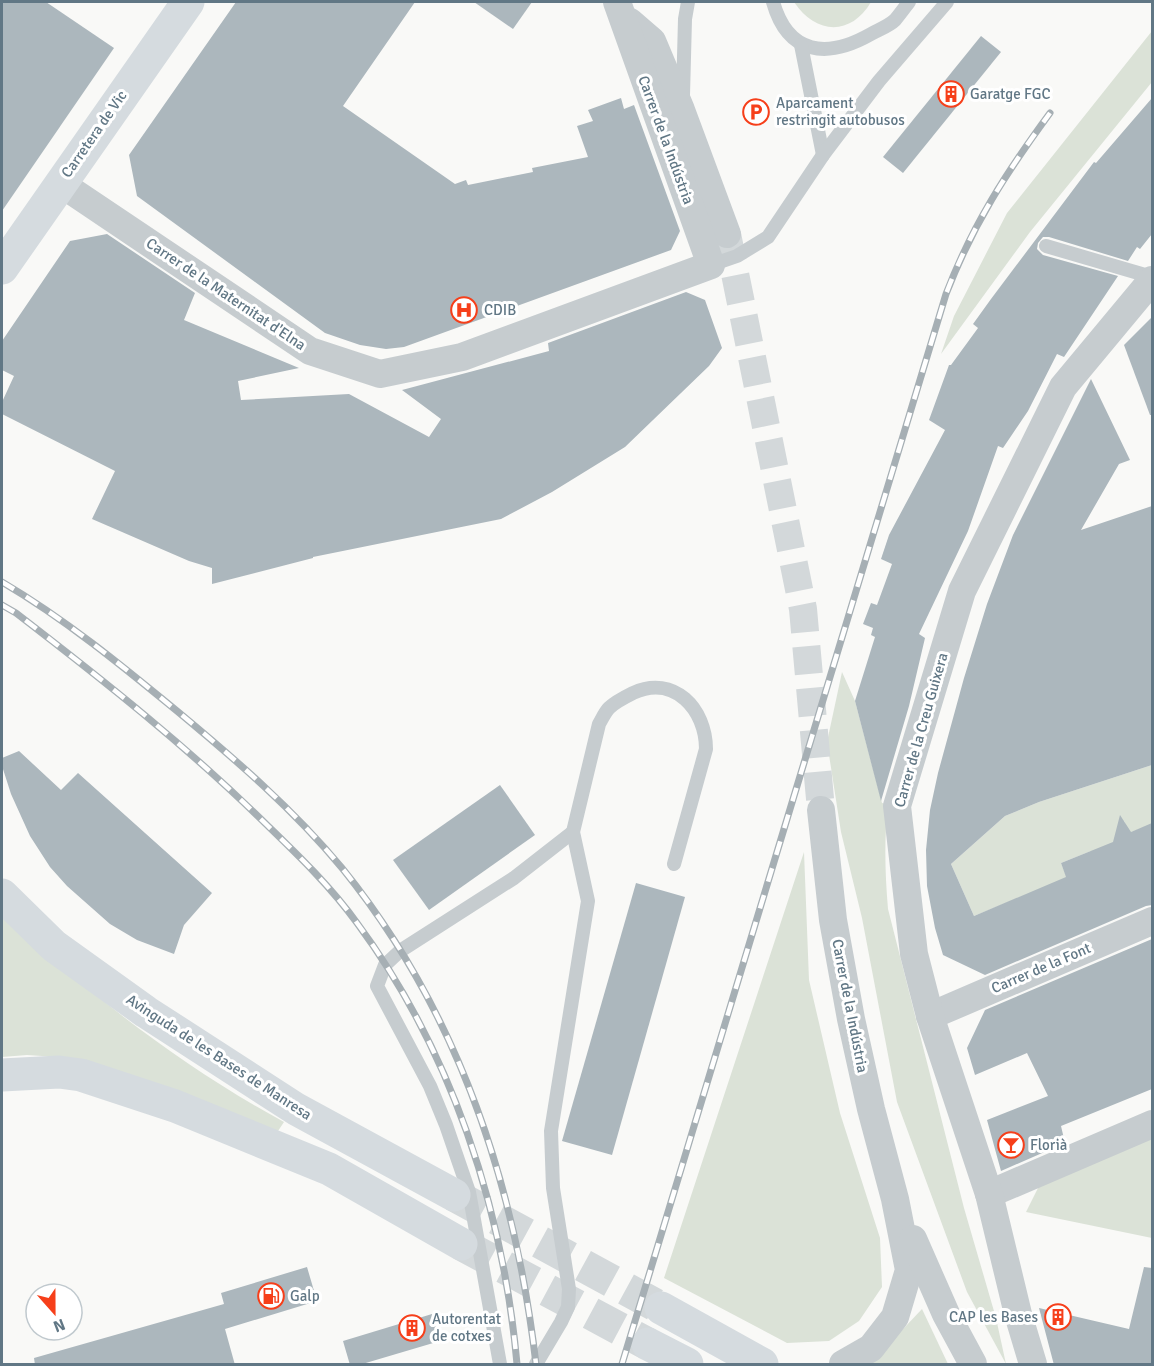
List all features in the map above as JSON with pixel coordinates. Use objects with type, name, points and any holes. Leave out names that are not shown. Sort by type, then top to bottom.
[{"type":"street","name":"Carretera de Vic","points":[[2,268],[188,2]]},
{"type":"street","name":"Carrer de la Indústria","points":[[625,6],[652,41],[685,120],[727,234]]},
{"type":"street","name":"Carrer de la Indústria","points":[[625,6],[711,266]]},
{"type":"street","name":"Carrer de la Maternitat d'Elna","points":[[60,183],[310,351],[380,374],[462,357],[711,266]]},
{"type":"street","name":"Carrer de la Creu Guixera","points":[[1033,1365],[1018,1314],[990,1194],[930,1016],[914,954],[897,806],[962,591],[1064,387],[1152,278]]},
{"type":"street","name":"Carrer de la Indústria","points":[[821,810],[833,920],[849,1008],[871,1109],[895,1199],[909,1270],[895,1317],[871,1348],[843,1365]]},
{"type":"street","points":[[2,875],[67,936],[104,980]]},
{"type":"street","name":"Avinguda de les Bases de Manresa","points":[[2,895],[54,946],[146,1011],[296,1109],[454,1195]]},
{"type":"street","name":"Carrer de la Font","points":[[930,1016],[1152,921]]},
{"type":"street","points":[[2,1081],[39,1072]]},
{"type":"street","points":[[2,1075],[59,1072],[108,1083],[175,1106],[330,1169],[461,1244]]},
{"type":"street","points":[[990,1194],[1152,1124]]},
{"type":"street","name":"Carrer de la Indústria","points":[[895,1199],[946,1314],[973,1365]]},
{"type":"street","points":[[661,1308],[762,1365]]},
{"type":"street","points":[[648,1344],[687,1365]]},
{"type":"lane","points":[[685,120],[682,82],[688,2]]},
{"type":"lane","points":[[773,2],[785,30],[801,45],[828,50],[855,42],[893,21],[909,2]]},
{"type":"lane","points":[[711,266],[737,256],[768,237],[823,155],[879,81],[947,2]]},
{"type":"lane","points":[[801,45],[823,155]]},
{"type":"lane","points":[[1046,246],[1152,278]]},
{"type":"lane","points":[[536,1365],[568,1307],[569,1289],[553,1188],[551,1131],[588,901],[573,832],[599,724],[608,708],[642,689],[662,688],[678,693],[690,703],[706,733],[706,749],[674,864]]},
{"type":"lane","points":[[500,1365],[469,1192],[430,1086],[377,986],[385,965],[400,951],[514,878],[573,832]]},
{"type":"shaded area","points":[[794,2],[871,2],[854,21],[844,26],[833,27],[813,21]]},
{"type":"shaded area","points":[[1152,31],[1152,82],[1030,232],[941,354],[954,316],[1007,213]]},
{"type":"shaded area","points":[[842,672],[855,701],[882,803],[888,804],[885,856],[888,909],[964,1208],[996,1318],[1006,1364],[967,1292],[897,1102],[862,918],[841,832],[827,742]]},
{"type":"shaded area","points":[[1152,765],[1152,824],[1129,833],[1124,821],[1118,824],[1127,849],[1096,862],[1091,851],[1061,863],[1067,878],[974,916],[951,864],[1005,816],[1039,802]]},
{"type":"shaded area","points":[[804,852],[809,980],[840,1113],[880,1238],[882,1287],[859,1321],[829,1341],[787,1343],[664,1278]]},
{"type":"shaded area","points":[[2,912],[79,981],[137,1027],[209,1077],[284,1122],[278,1131],[72,1058],[27,1055],[2,1057]]},
{"type":"shaded area","points":[[1152,1137],[1152,1238],[1026,1212],[1040,1184]]},
{"type":"shaded area","points":[[922,1309],[948,1364],[870,1364]]},
{"type":"building","points":[[2,2],[46,2],[114,48],[2,211]]},
{"type":"building","points":[[236,2],[415,2],[343,106],[455,184],[466,180],[468,185],[533,172],[532,168],[588,157],[577,126],[593,121],[588,110],[621,98],[624,109],[634,105],[680,231],[671,250],[404,347],[386,349],[360,345],[325,333],[137,196],[129,155]]},
{"type":"building","points":[[474,2],[532,2],[513,29]]},
{"type":"building","name":"Garatge FGC","points":[[981,36],[1001,52],[903,173],[883,157]]},
{"type":"building","points":[[1152,98],[1152,234],[1140,249],[1137,247],[1128,261],[1049,237],[1043,237],[1038,243],[1037,249],[1043,255],[1118,276],[1064,357],[1057,354],[1028,411],[1003,448],[998,446],[968,531],[919,634],[925,638],[909,706],[881,801],[855,701],[875,637],[871,635],[873,628],[863,624],[871,603],[877,605],[892,564],[881,559],[889,535],[945,430],[929,420],[949,365],[978,328],[973,324],[1094,162],[1096,163]]},
{"type":"building","points":[[107,234],[195,293],[184,320],[299,368],[238,381],[241,400],[349,394],[429,437],[441,419],[402,390],[549,351],[548,343],[686,292],[705,300],[722,348],[709,366],[625,447],[552,492],[501,519],[313,557],[212,584],[212,568],[189,561],[92,519],[115,471],[2,414],[2,402],[14,376],[2,370],[2,341],[70,241]]},
{"type":"building","points":[[1152,317],[1152,415],[1150,415],[1124,345]]},
{"type":"building","points":[[1091,379],[1130,460],[1119,464],[1081,530],[1152,506],[1152,765],[1039,802],[1005,816],[951,864],[974,916],[1066,877],[1061,863],[1113,842],[1120,815],[1131,832],[1152,823],[1152,905],[985,975],[943,955],[927,886],[926,850],[930,810],[964,678],[987,604],[1013,535]]},
{"type":"building","points":[[19,751],[61,790],[78,773],[212,893],[184,925],[174,954],[137,940],[110,924],[67,886],[50,867],[30,836],[11,794],[2,766],[2,758]]},
{"type":"building","points":[[500,785],[535,835],[429,910],[393,860]]},
{"type":"building","points":[[636,883],[685,897],[612,1155],[562,1141]]},
{"type":"building","points":[[1152,939],[1152,1089],[1061,1126],[1065,1143],[1001,1171],[987,1120],[1048,1096],[1027,1053],[975,1075],[967,1048],[985,1010]]},
{"type":"building","points":[[307,1267],[317,1301],[225,1329],[235,1365],[35,1365],[34,1358],[224,1304],[221,1293]]},
{"type":"building","name":"CAP les Bases","points":[[1144,1267],[1152,1268],[1152,1365],[1054,1365],[1039,1308],[1129,1329]]},
{"type":"building","name":"Autorentat de cotxes","points":[[432,1314],[440,1341],[359,1365],[350,1365],[343,1341]]},
{"type":"tunnel","points":[[727,234],[803,609],[821,810]]},
{"type":"tunnel","points":[[454,1195],[661,1308]]},
{"type":"tunnel","points":[[461,1244],[648,1344]]},
{"type":"railway","points":[[622,1364],[946,294],[979,222],[1019,157],[1050,113]]},
{"type":"railway","points":[[2,582],[48,611],[92,643],[242,767],[284,805],[323,846],[383,923],[418,981],[449,1040],[475,1102],[496,1166],[513,1231],[536,1364]]},
{"type":"railway","points":[[2,605],[16,613],[113,689],[238,797],[303,860],[357,923],[390,972],[420,1024],[445,1077],[467,1133],[485,1189],[499,1247],[510,1305],[517,1364]]},
{"type":"place","name":"Garatge FGC","points":[[951,94]]},
{"type":"place","name":"Aparcament restringit autobusos","points":[[756,112]]},
{"type":"place","name":"CDIB","points":[[464,310]]},
{"type":"place","name":"Florià","points":[[1011,1145]]},
{"type":"place","name":"Galp","points":[[271,1296]]},
{"type":"place","name":"CAP les Bases","points":[[1058,1317]]},
{"type":"place","name":"Autorentat de cotxes","points":[[412,1328]]}]
